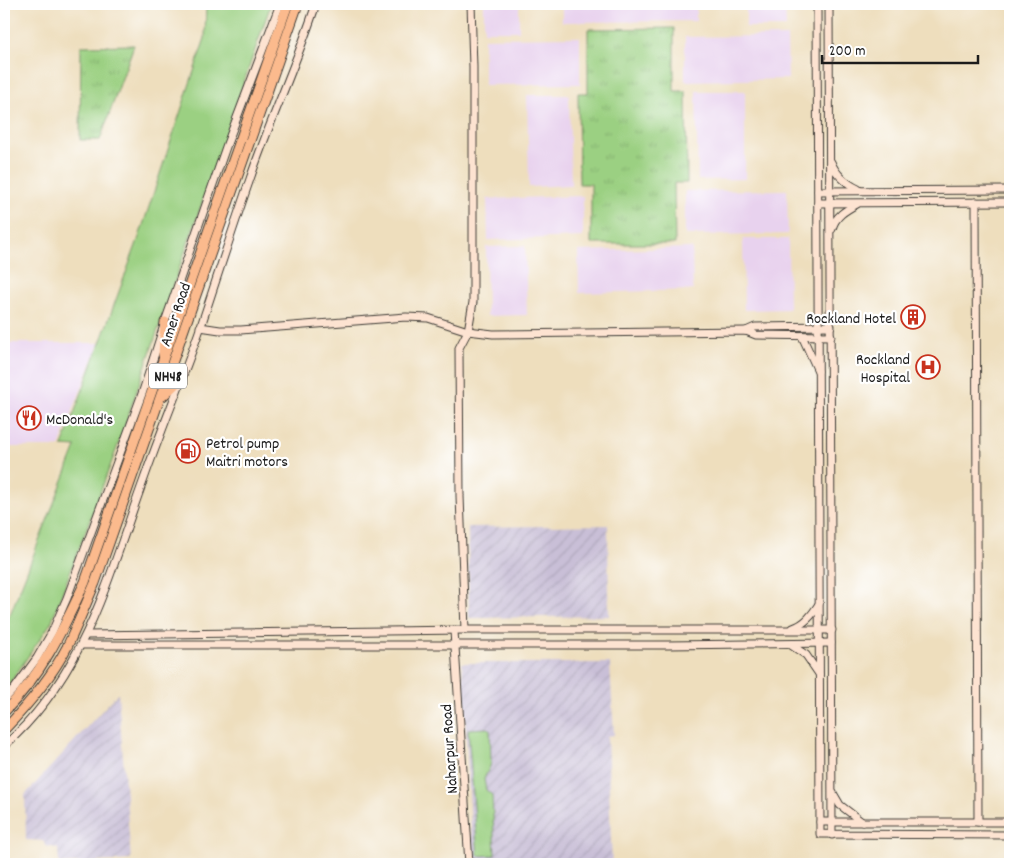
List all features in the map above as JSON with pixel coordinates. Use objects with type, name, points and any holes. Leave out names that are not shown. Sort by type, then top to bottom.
[{"type":"highway","name":"Amer Road","points":[[4,712],[33,679],[57,641],[85,582],[163,365],[288,4]]},
{"type":"highway","name":"Amer Road","points":[[4,730],[28,705],[66,648],[95,583],[298,4]]},
{"type":"highway","points":[[163,365],[165,322]]},
{"type":"highway","points":[[160,399],[181,379]]},
{"type":"street","points":[[4,700],[37,658],[60,615],[143,391],[227,144],[280,4]]},
{"type":"street","points":[[4,746],[41,709],[60,682],[87,635],[112,572],[200,327],[257,158],[316,4]]},
{"type":"street","points":[[465,630],[460,496],[459,348],[468,331],[473,302],[472,4]]},
{"type":"street","points":[[817,4],[820,336],[820,834],[1010,835]]},
{"type":"street","points":[[830,4],[832,834]]},
{"type":"street","points":[[830,160],[840,178],[862,190]]},
{"type":"street","points":[[818,191],[1010,190]]},
{"type":"street","points":[[830,234],[837,218],[860,202]]},
{"type":"street","points":[[976,202],[978,822]]},
{"type":"street","points":[[818,203],[1010,202]]},
{"type":"street","points":[[200,327],[220,330],[241,330],[406,316],[428,318],[468,331],[493,334],[746,331],[756,335],[831,336]]},
{"type":"street","points":[[746,331],[755,327],[831,326]]},
{"type":"street","points":[[802,336],[819,376]]},
{"type":"street","points":[[788,630],[802,625],[820,602]]},
{"type":"street","points":[[87,635],[465,630],[832,630]]},
{"type":"street","name":"Naharpur Road","points":[[454,631],[469,864]]},
{"type":"street","points":[[82,645],[831,643]]},
{"type":"street","points":[[788,644],[806,655],[820,677]]},
{"type":"street","points":[[832,790],[840,805],[862,822]]},
{"type":"street","points":[[820,822],[1010,822]]},
{"type":"shaded area","points":[[484,4],[519,4],[519,31],[484,31]]},
{"type":"shaded area","points":[[562,4],[696,4],[696,21],[562,22]]},
{"type":"shaded area","points":[[746,4],[785,4],[786,27],[746,27]]},
{"type":"shaded area","points":[[787,36],[788,79],[685,81],[685,37]]},
{"type":"shaded area","points":[[580,37],[580,84],[484,85],[484,38]]},
{"type":"shaded area","points":[[696,91],[745,91],[745,179],[698,180]]},
{"type":"shaded area","points":[[527,95],[569,95],[571,185],[529,187]]},
{"type":"shaded area","points":[[787,190],[788,234],[685,235],[685,191]]},
{"type":"shaded area","points":[[583,196],[583,237],[488,240],[487,199]]},
{"type":"shaded area","points":[[743,239],[788,239],[789,309],[744,310]]},
{"type":"shaded area","points":[[525,246],[527,315],[487,316],[486,247]]},
{"type":"shaded area","points":[[692,248],[693,290],[579,293],[578,251]]},
{"type":"shaded area","points":[[4,343],[99,343],[59,447],[4,447]]},
{"type":"shaded area","points":[[608,525],[609,616],[469,618],[468,527]]},
{"type":"shaded area","points":[[462,663],[610,663],[614,735],[607,736],[612,864],[473,864]]},
{"type":"shaded area","points":[[118,693],[131,860],[59,864],[58,848],[45,846],[44,841],[26,840],[25,795]]},
{"type":"green space","points":[[206,4],[271,4],[117,448],[51,623],[10,683],[4,688],[4,622],[11,612],[76,447],[62,446],[138,240],[205,38]]},
{"type":"green space","points":[[674,28],[674,91],[686,91],[687,183],[674,183],[675,244],[591,244],[591,184],[579,184],[578,93],[588,93],[588,29]]},
{"type":"green space","points":[[134,45],[100,140],[80,140],[81,46]]},
{"type":"green space","points":[[488,728],[490,730],[491,764],[484,779],[486,790],[492,795],[495,855],[478,856],[468,729]]},
{"type":"place","name":"Rockland Hotel","points":[[913,317]]},
{"type":"place","name":"Rockland Hospital","points":[[928,367]]},
{"type":"place","name":"McDonald's","points":[[29,418]]},
{"type":"place","name":"Petrol pump Maitri motors","points":[[188,451]]}]
